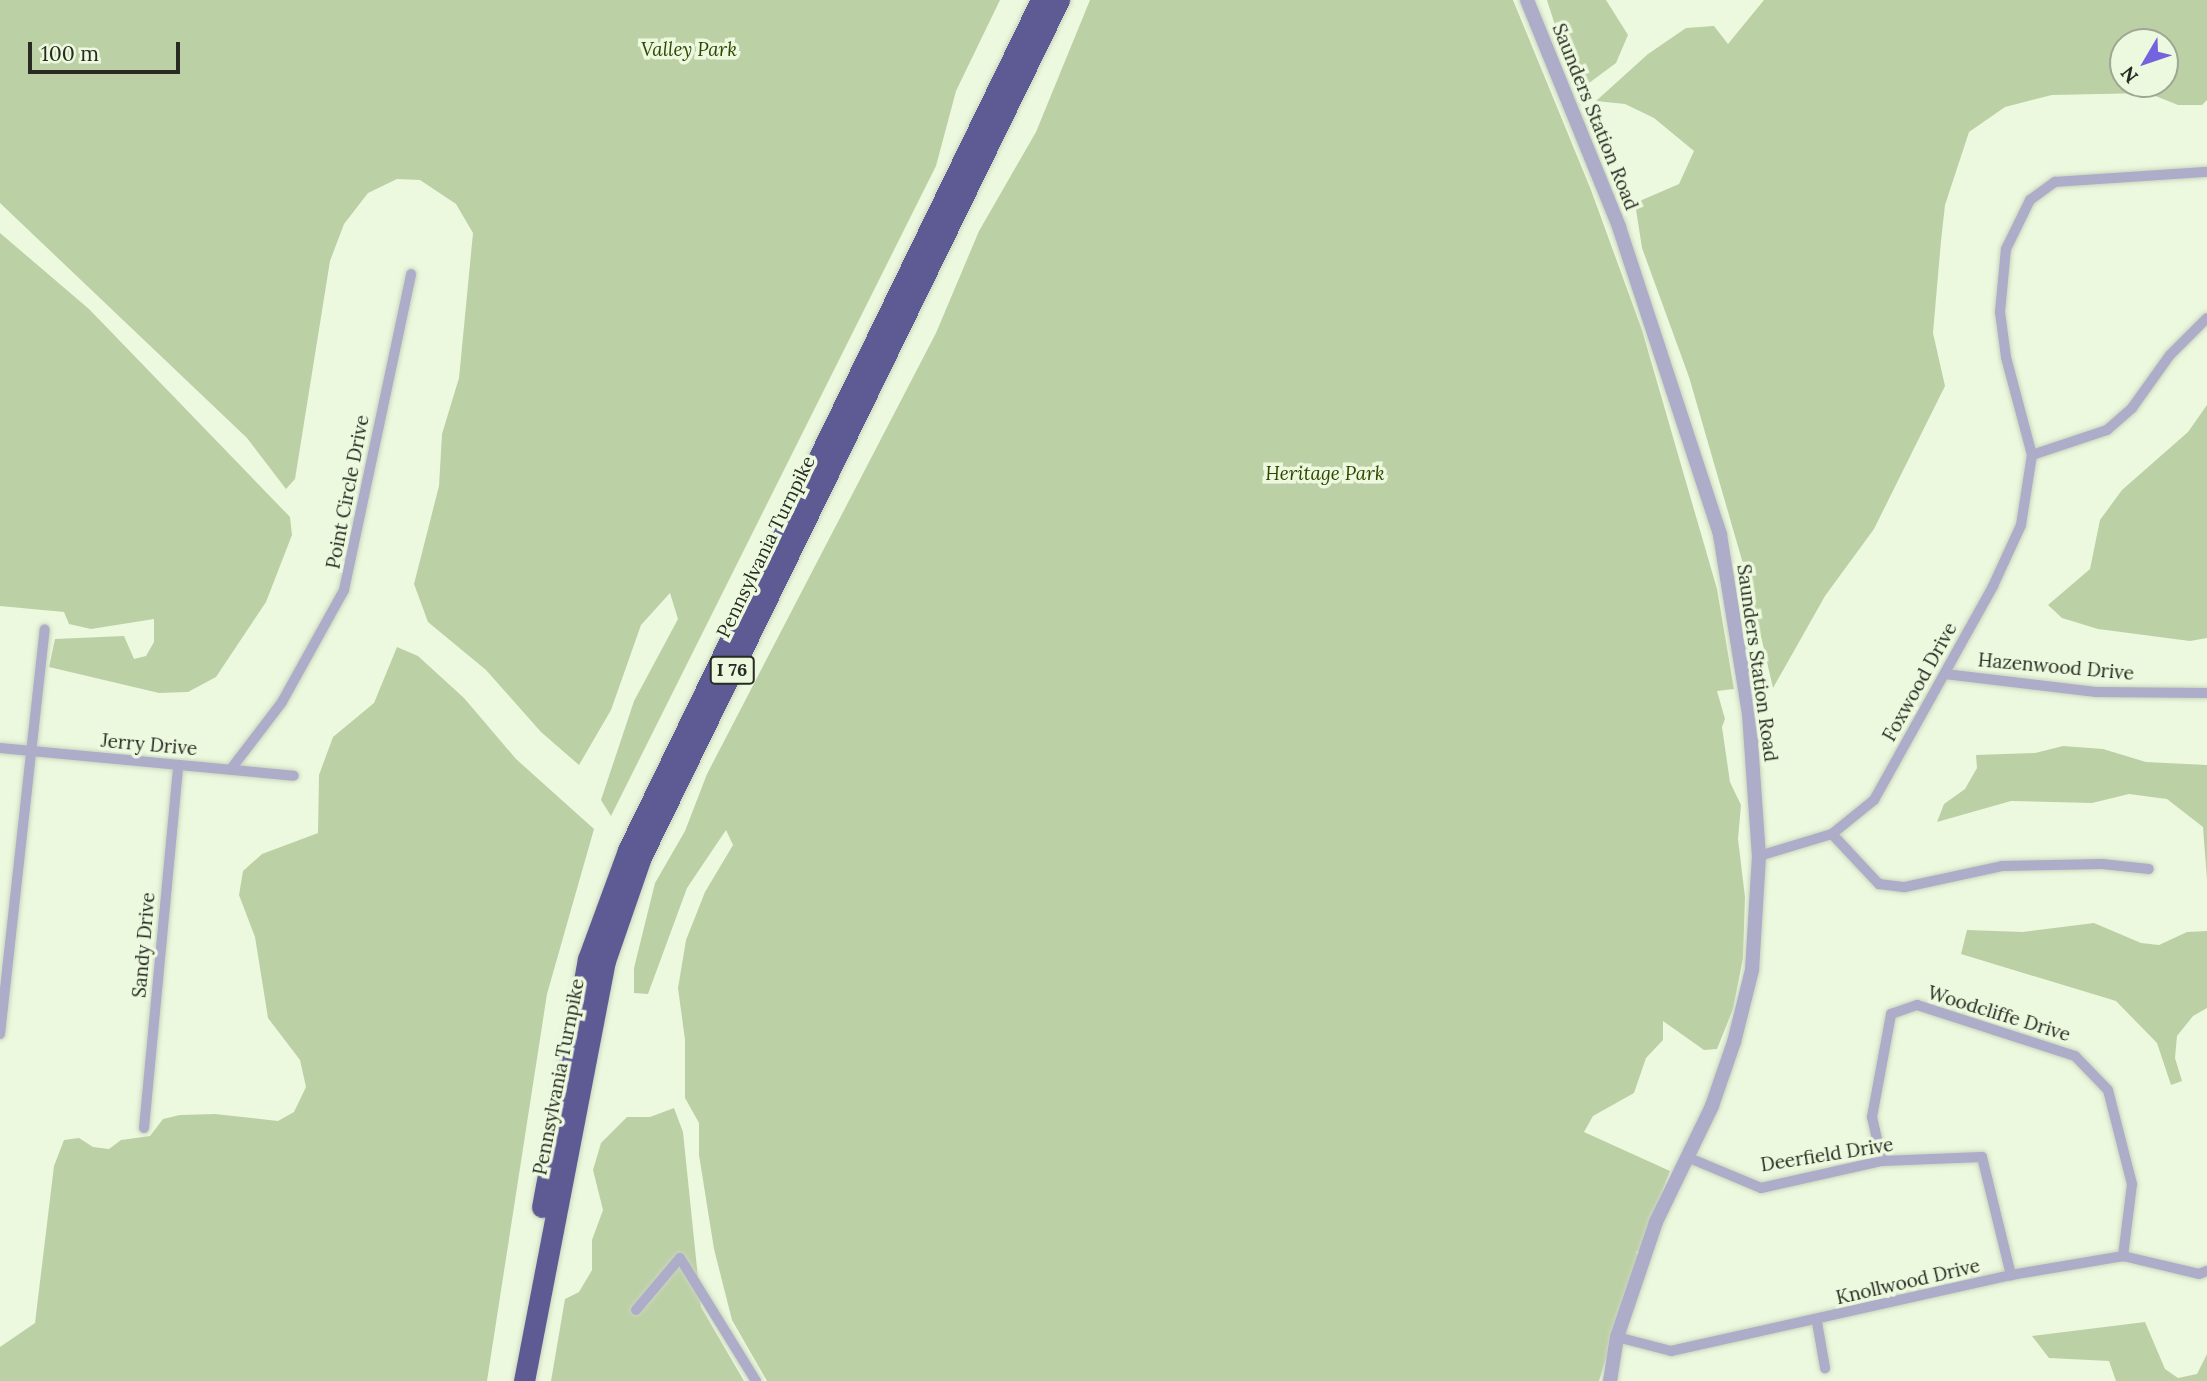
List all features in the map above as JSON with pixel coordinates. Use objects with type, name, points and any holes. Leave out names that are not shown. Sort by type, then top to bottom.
[{"type":"highway","name":"Pennsylvania Turnpike","points":[[509,1381],[588,959],[628,850],[1041,0]]},
{"type":"highway","name":"Pennsylvania Turnpike","points":[[524,1381],[606,961],[641,857],[1059,0]]},
{"type":"street","name":"Saunders Station Road","points":[[1527,0],[1619,227],[1720,535],[1749,714],[1759,856],[1752,970],[1712,1106],[1656,1222],[1617,1337],[1610,1381]]},
{"type":"street","name":"Foxwood Drive","points":[[1759,856],[1832,834],[1874,800],[1993,586],[2021,525],[2032,456],[2006,357],[2000,312],[2006,249],[2015,224],[2030,200],[2055,182],[2207,172]]},
{"type":"street","name":"Point Circle Drive","points":[[232,769],[288,692],[344,590],[411,274]]},
{"type":"street","points":[[2032,456],[2106,430],[2132,408],[2170,355],[2207,318]]},
{"type":"street","points":[[0,1034],[34,751],[45,629]]},
{"type":"street","name":"Hazenwood Drive","points":[[1945,674],[2096,692],[2207,693]]},
{"type":"street","name":"Jerry Drive","points":[[0,748],[294,776]]},
{"type":"street","name":"Sandy Drive","points":[[144,1128],[178,766]]},
{"type":"street","points":[[1832,834],[1879,884],[1892,886],[1905,887],[2003,866],[2102,864],[2149,869]]},
{"type":"street","name":"Woodcliffe Drive","points":[[1882,1161],[1872,1117],[1891,1014],[1917,1005],[2075,1056],[2108,1090],[2132,1184],[2123,1256]]},
{"type":"street","name":"Deerfield Drive","points":[[1687,1157],[1762,1188],[1882,1161],[1982,1157],[2011,1275]]},
{"type":"street","name":"Knollwood Drive","points":[[1617,1337],[1671,1351],[1817,1322],[2011,1275],[2123,1256],[2199,1274],[2207,1271]]},
{"type":"street","points":[[636,1310],[680,1258],[756,1381]]},
{"type":"street","points":[[1817,1322],[1825,1368]]},
{"type":"green space","name":"Valley Park","points":[[0,0],[1000,0],[956,91],[936,166],[611,816],[601,800],[634,701],[678,619],[670,593],[641,625],[611,710],[579,765],[541,732],[486,670],[428,622],[414,584],[439,486],[442,434],[459,378],[473,233],[456,204],[420,180],[397,179],[368,193],[344,224],[330,261],[295,479],[286,489],[247,438],[0,203]]},
{"type":"green space","name":"Heritage Park","points":[[1090,0],[1513,0],[1591,190],[1642,330],[1717,589],[1734,689],[1717,691],[1725,719],[1722,727],[1730,782],[1741,805],[1738,839],[1745,897],[1743,958],[1733,1009],[1717,1049],[1704,1050],[1663,1021],[1663,1040],[1646,1058],[1634,1093],[1593,1116],[1584,1132],[1670,1171],[1639,1252],[1636,1251],[1638,1257],[1599,1381],[767,1381],[732,1320],[714,1249],[699,1155],[699,1123],[685,1098],[685,1040],[678,988],[686,940],[705,892],[733,845],[726,830],[687,888],[648,994],[634,993],[634,968],[655,883],[685,831],[707,774],[936,333],[979,231],[1036,132]]},
{"type":"green space","points":[[1547,0],[1606,0],[1628,35],[1616,63],[1585,86],[1559,38]]},
{"type":"green space","points":[[1764,0],[2207,0],[2207,100],[2202,105],[2178,105],[2160,98],[2179,98],[2179,28],[2109,28],[2109,94],[2052,95],[2005,107],[1969,132],[1945,205],[1941,241],[1933,333],[1945,386],[1874,529],[1825,596],[1773,688],[1748,581],[1689,377],[1642,248],[1635,203],[1679,184],[1694,151],[1654,118],[1625,104],[1596,101],[1648,54],[1686,28],[1714,26],[1728,44]]},
{"type":"green space","points":[[0,233],[89,309],[290,517],[292,535],[266,602],[216,677],[188,692],[159,693],[49,667],[55,639],[124,636],[134,659],[146,656],[154,642],[154,619],[91,629],[69,624],[64,612],[0,606]]},
{"type":"green space","points":[[2207,405],[2207,638],[2190,641],[2098,629],[2062,618],[2048,605],[2090,569],[2100,520],[2122,490],[2188,432]]},
{"type":"green space","points":[[397,647],[418,656],[464,698],[516,759],[594,829],[547,994],[487,1381],[0,1381],[0,1347],[35,1323],[54,1166],[64,1140],[79,1138],[93,1147],[109,1149],[121,1140],[150,1136],[163,1119],[180,1115],[215,1114],[278,1121],[294,1112],[306,1087],[300,1060],[268,1018],[255,937],[239,895],[243,871],[262,854],[318,833],[319,775],[333,737],[374,703]]},
{"type":"green space","points":[[2063,746],[2103,749],[2146,762],[2207,765],[2207,880],[2203,827],[2167,799],[2129,794],[2092,803],[2011,801],[1937,822],[1944,804],[1965,789],[1977,768],[1976,755],[2035,753]]},
{"type":"green space","points":[[2094,923],[2141,943],[2159,945],[2187,932],[2207,931],[2207,1008],[2193,1016],[2177,1036],[2175,1058],[2182,1081],[2171,1085],[2157,1043],[2116,1001],[1961,954],[1967,930],[2023,932]]},
{"type":"green space","points":[[674,1108],[683,1132],[701,1307],[744,1381],[551,1381],[565,1299],[579,1292],[592,1270],[592,1240],[603,1210],[593,1170],[601,1143],[627,1117],[650,1117]]},
{"type":"green space","points":[[2145,1322],[2165,1369],[2178,1378],[2197,1374],[2207,1354],[2207,1381],[2116,1381],[2109,1361],[2049,1358],[2032,1336]]}]
